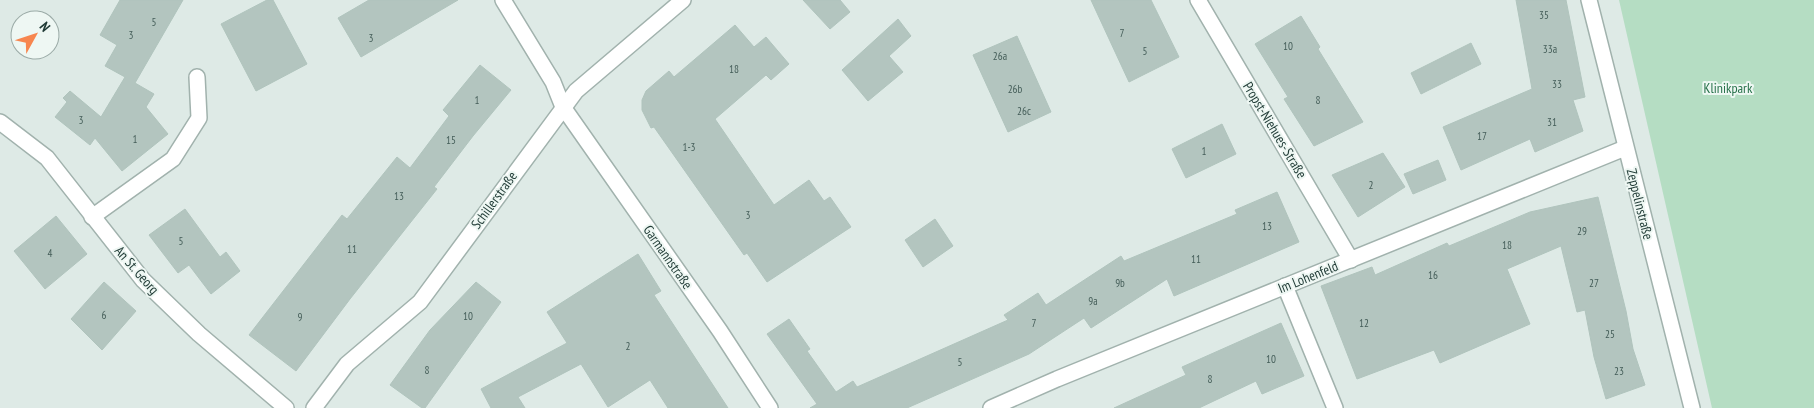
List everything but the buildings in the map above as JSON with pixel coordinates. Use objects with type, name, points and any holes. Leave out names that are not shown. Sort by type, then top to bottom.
[{"type":"street","name":"Garmannstraße","points":[[504,0],[553,82],[563,107],[720,332],[770,408]]},
{"type":"street","name":"Schillerstraße","points":[[314,408],[347,364],[420,302],[563,107],[590,78],[683,0]]},
{"type":"street","name":"Propst-Niehues-Straße","points":[[1198,0],[1351,260]]},
{"type":"street","name":"Zeppelinstraße","points":[[1589,0],[1692,408]]},
{"type":"street","points":[[92,217],[173,159],[199,118],[197,77]]},
{"type":"street","name":"An St. Georg","points":[[0,122],[47,158],[143,280],[199,334],[286,408]]},
{"type":"street","name":"Im Lohenfeld","points":[[991,408],[1625,148]]},
{"type":"street","points":[[1285,286],[1335,408]]},
{"type":"green space","name":"Klinikpark","points":[[1619,0],[1814,0],[1814,408],[1712,408]]}]
